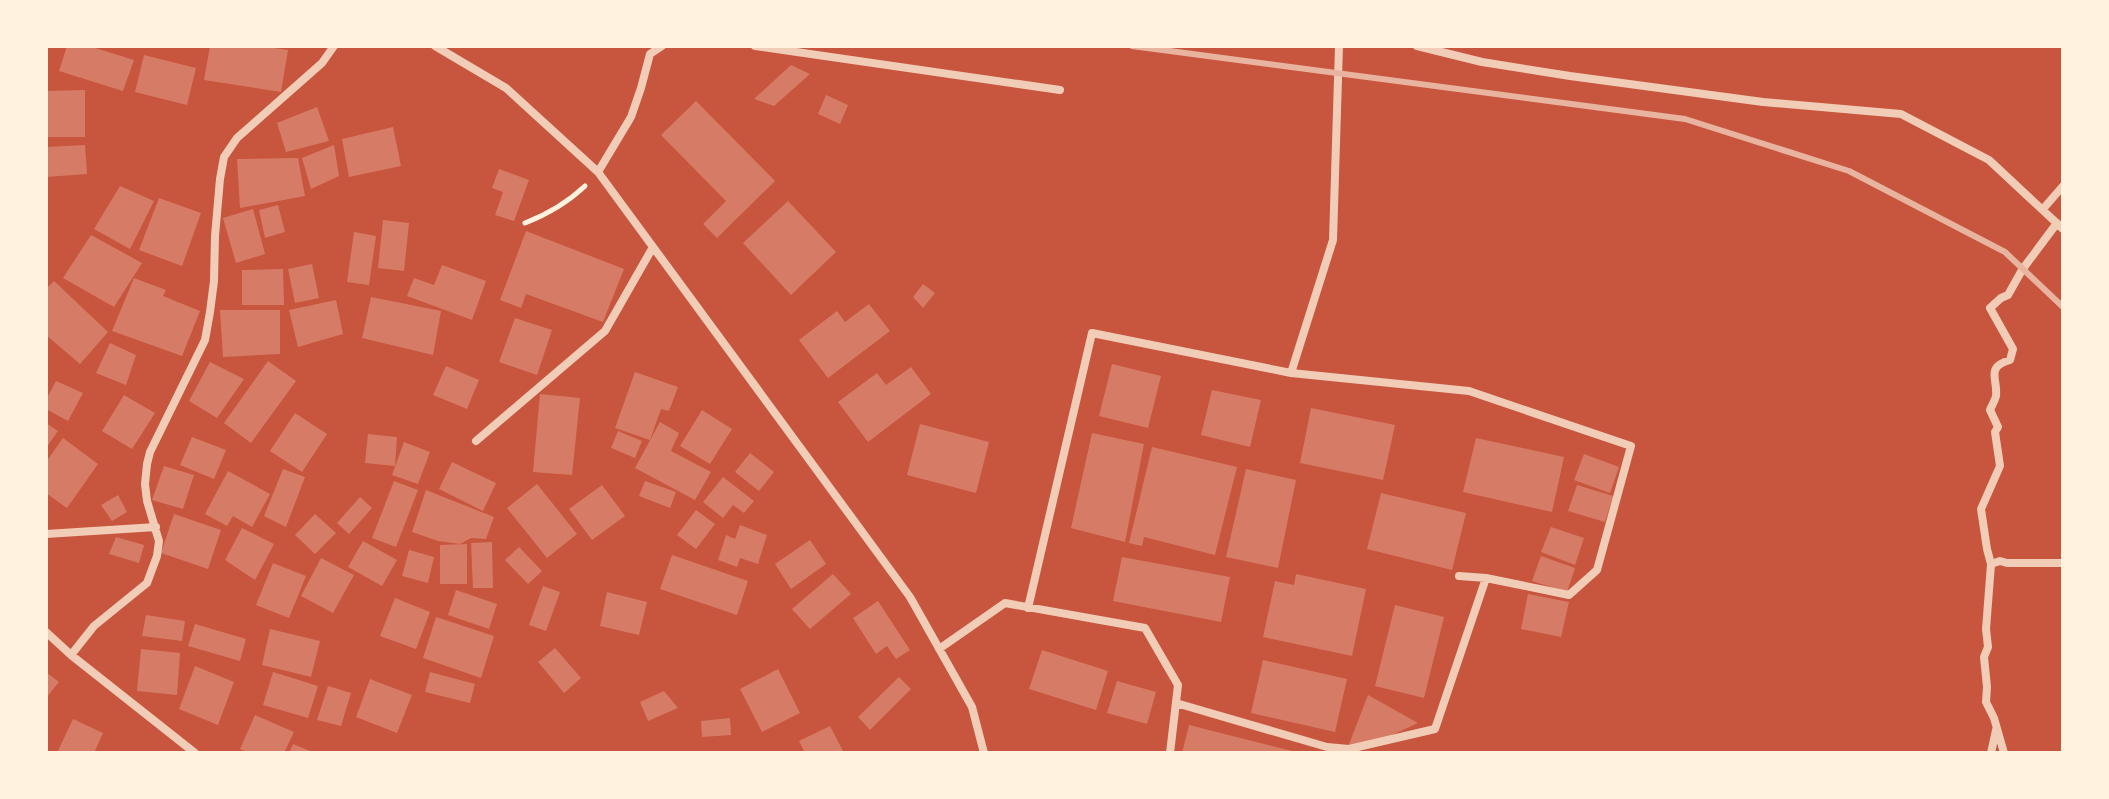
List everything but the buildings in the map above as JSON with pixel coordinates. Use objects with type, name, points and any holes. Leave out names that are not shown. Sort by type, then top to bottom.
[{"type":"street","points":[[71,655],[94,626],[147,583],[157,556],[159,541],[147,501],[147,464],[205,340],[224,157],[237,138],[322,63],[334,46]]},
{"type":"street","points":[[435,46],[506,88],[598,172],[910,597],[972,707],[984,753]]},
{"type":"street","points":[[598,172],[631,117],[650,54],[662,46]]},
{"type":"street","points":[[755,46],[1060,90]]},
{"type":"street","points":[[1291,373],[1333,240],[1339,46]]},
{"type":"street","points":[[1417,46],[1482,62],[1570,76],[1763,102],[1901,114],[1989,160],[2060,226],[2023,269],[2008,295],[1990,308],[2013,349],[2010,360],[1996,368],[1993,380],[1996,394],[1990,410],[1998,427],[1995,432],[2000,466],[1981,509],[1991,564],[1986,629],[1988,647],[1984,657],[1985,697],[2004,753]]},
{"type":"street","points":[[2043,209],[2063,186]]},
{"type":"street","points":[[476,441],[605,331],[653,247]]},
{"type":"street","points":[[1028,608],[1092,333],[1291,373],[1469,391],[1631,446],[1597,570],[1569,595],[1486,578],[1459,576]]},
{"type":"street","points":[[46,534],[156,527]]},
{"type":"street","points":[[1991,564],[2000,561],[2063,563]]},
{"type":"street","points":[[1176,703],[1327,747],[1349,749],[1435,729],[1486,578]]},
{"type":"street","points":[[939,649],[1005,603],[1145,628],[1178,685],[1170,753]]},
{"type":"street","points":[[46,632],[195,753]]},
{"type":"street","points":[[1991,753],[1996,729]]},
{"type":"path","points":[[525,223],[572,198],[598,172]]},
{"type":"railway","points":[[1132,46],[1685,119],[1849,171],[2005,252],[2063,307]]}]
